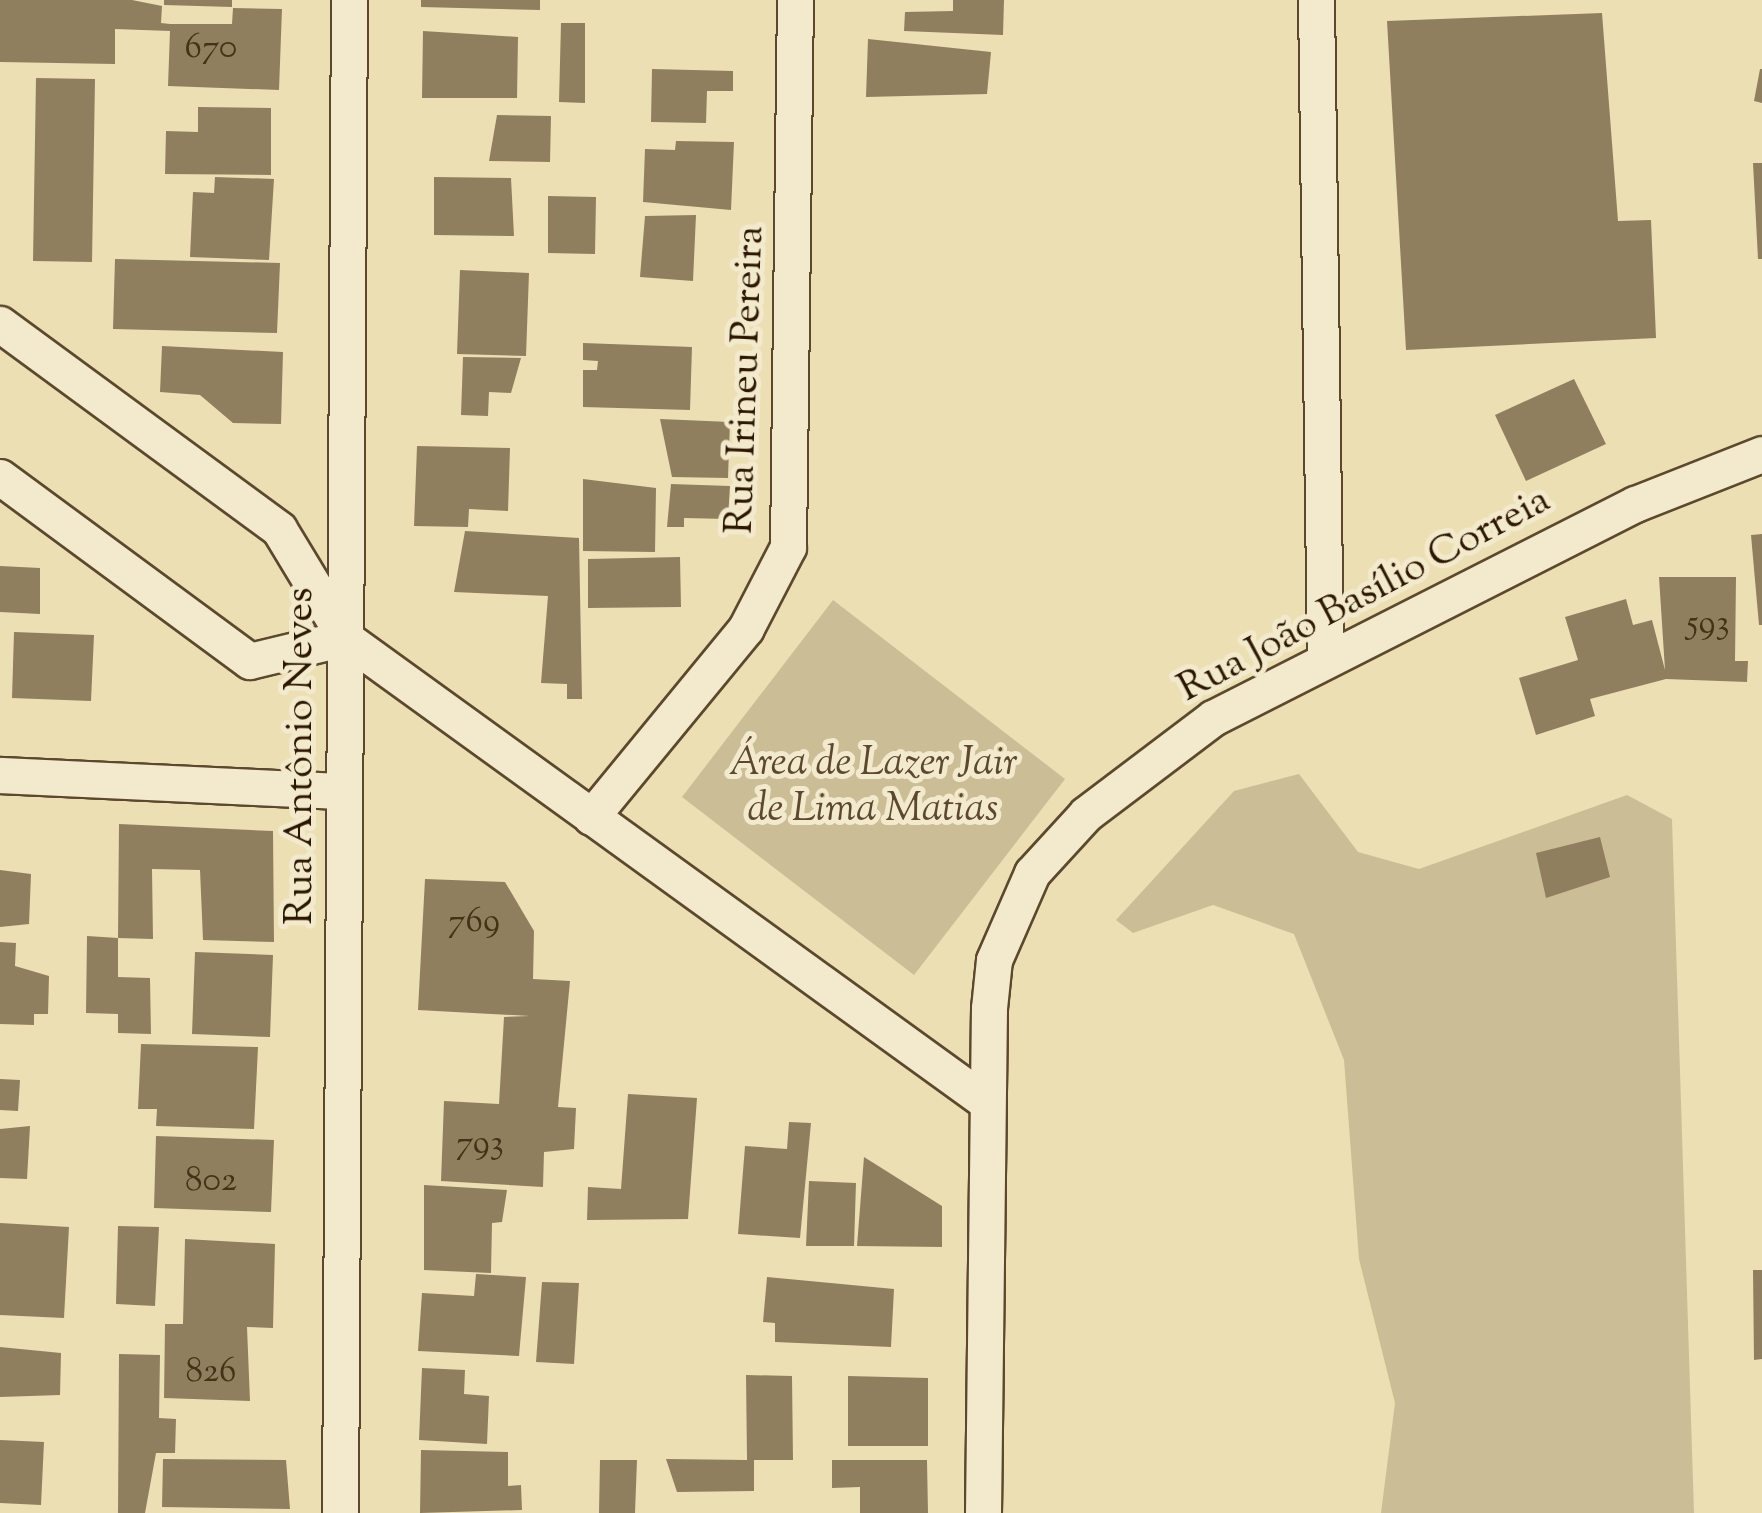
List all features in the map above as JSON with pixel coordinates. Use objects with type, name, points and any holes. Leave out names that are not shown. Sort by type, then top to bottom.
[{"type":"street","name":"Rua Antônio Neves","points":[[340,1513],[349,0]]},
{"type":"street","name":"Rua Irineu Pereira","points":[[592,817],[746,628],[788,546],[795,0]]},
{"type":"street","points":[[1316,0],[1324,655]]},
{"type":"street","points":[[0,324],[279,528],[345,638],[984,1100]]},
{"type":"street","name":"Rua João Basílio Correia","points":[[983,1513],[984,1100],[994,960],[1032,873],[1155,757],[1324,655],[1762,454]]},
{"type":"street","points":[[0,477],[250,661],[345,638]]},
{"type":"street","points":[[0,775],[344,791]]},
{"type":"green space","name":"Área de Lazer Jair de Lima Matias","points":[[833,600],[1065,779],[914,975],[682,797]]},
{"type":"green space","points":[[1299,774],[1358,852],[1419,869],[1627,795],[1672,819],[1694,1513],[1381,1513],[1395,1403],[1359,1259],[1344,1060],[1294,934],[1213,905],[1133,933],[1116,920],[1234,791]]},
{"type":"building","points":[[0,0],[132,0],[162,6],[161,23],[170,24],[232,24],[233,8],[282,9],[279,90],[168,86],[170,31],[115,29],[115,64],[0,62]]},
{"type":"building","points":[[164,0],[232,0],[232,7],[164,5]]},
{"type":"building","points":[[421,0],[540,0],[540,10],[421,7]]},
{"type":"building","points":[[953,0],[1004,0],[1003,35],[904,31],[905,12],[953,11]]},
{"type":"building","points":[[1602,13],[1618,221],[1651,220],[1656,338],[1406,350],[1387,21]]},
{"type":"building","points":[[561,23],[585,23],[585,103],[559,102]]},
{"type":"building","points":[[423,31],[518,37],[517,98],[422,98]]},
{"type":"building","points":[[868,39],[991,52],[987,94],[866,97]]},
{"type":"building","points":[[652,69],[733,71],[733,91],[707,91],[706,123],[651,122]]},
{"type":"building","points":[[1762,69],[1762,103],[1754,101]]},
{"type":"building","points":[[36,78],[95,79],[92,262],[33,261]]},
{"type":"building","points":[[198,107],[271,108],[271,175],[165,174],[166,131],[198,132]]},
{"type":"building","points":[[497,115],[551,116],[550,162],[489,161]]},
{"type":"building","points":[[676,141],[734,142],[731,210],[643,202],[645,149],[675,150]]},
{"type":"building","points":[[1753,163],[1762,163],[1762,259],[1758,259]]},
{"type":"building","points":[[215,177],[274,179],[269,260],[190,257],[193,192],[214,193]]},
{"type":"building","points":[[434,177],[511,178],[514,236],[434,235]]},
{"type":"building","points":[[548,196],[596,197],[595,254],[548,253]]},
{"type":"building","points":[[696,215],[693,281],[640,277],[645,216]]},
{"type":"building","points":[[115,259],[280,263],[277,333],[113,329]]},
{"type":"building","points":[[460,270],[529,273],[526,356],[457,354]]},
{"type":"building","points":[[583,343],[692,347],[690,410],[583,407],[583,370],[597,370],[598,361],[583,360]]},
{"type":"building","points":[[162,346],[283,352],[281,424],[233,423],[200,395],[160,392]]},
{"type":"building","points":[[463,357],[521,358],[511,393],[489,392],[488,416],[461,415]]},
{"type":"building","points":[[1574,379],[1606,444],[1526,481],[1495,415]]},
{"type":"building","points":[[660,419],[730,422],[728,478],[672,477]]},
{"type":"building","points":[[417,446],[510,448],[508,511],[469,509],[468,527],[414,526]]},
{"type":"building","points":[[583,479],[656,488],[655,552],[583,551]]},
{"type":"building","points":[[671,484],[730,486],[728,519],[684,518],[684,527],[667,527]]},
{"type":"building","points":[[465,531],[579,538],[582,699],[567,699],[567,684],[541,683],[548,596],[454,592]]},
{"type":"building","points":[[1762,534],[1762,625],[1759,625],[1751,535]]},
{"type":"building","points":[[680,557],[681,607],[588,608],[588,559]]},
{"type":"building","points":[[0,566],[40,568],[40,614],[0,612]]},
{"type":"building","points":[[1659,577],[1736,577],[1735,661],[1748,661],[1747,682],[1666,679],[1590,699],[1595,716],[1536,735],[1519,678],[1578,660],[1565,617],[1626,599],[1633,625],[1652,620],[1665,670]]},
{"type":"building","points":[[14,632],[94,635],[91,701],[12,698]]},
{"type":"building","points":[[119,824],[273,831],[274,942],[203,940],[200,870],[152,869],[153,939],[118,938]]},
{"type":"building","points":[[1600,837],[1610,877],[1546,898],[1536,853]]},
{"type":"building","points":[[0,870],[31,874],[29,924],[0,927]]},
{"type":"building","points":[[425,879],[505,882],[534,931],[533,979],[570,981],[558,1107],[576,1108],[574,1149],[544,1152],[543,1187],[441,1181],[444,1101],[499,1104],[504,1017],[530,1016],[418,1010]]},
{"type":"building","points":[[87,936],[118,938],[118,977],[150,978],[151,1034],[118,1033],[118,1014],[86,1013]]},
{"type":"building","points":[[0,942],[16,943],[15,966],[49,976],[48,1014],[34,1014],[34,1025],[0,1024]]},
{"type":"building","points":[[195,952],[273,955],[270,1037],[192,1034]]},
{"type":"building","points":[[141,1044],[258,1047],[254,1129],[156,1126],[157,1109],[138,1109]]},
{"type":"building","points":[[0,1079],[20,1080],[18,1111],[0,1110]]},
{"type":"building","points":[[628,1094],[697,1098],[688,1219],[587,1220],[588,1187],[621,1189]]},
{"type":"building","points":[[789,1122],[811,1123],[800,1238],[738,1234],[745,1146],[787,1149]]},
{"type":"building","points":[[30,1126],[27,1179],[0,1178],[0,1129]]},
{"type":"building","points":[[156,1136],[274,1140],[271,1212],[154,1208]]},
{"type":"building","points":[[864,1157],[942,1206],[942,1247],[857,1246]]},
{"type":"building","points":[[809,1181],[856,1183],[854,1246],[806,1246]]},
{"type":"building","points":[[424,1185],[507,1190],[502,1222],[492,1223],[491,1273],[424,1270]]},
{"type":"building","points":[[0,1223],[69,1227],[64,1318],[0,1315]]},
{"type":"building","points":[[118,1226],[159,1227],[155,1306],[116,1304]]},
{"type":"building","points":[[185,1239],[275,1244],[273,1328],[247,1327],[250,1401],[164,1398],[165,1324],[183,1324]]},
{"type":"building","points":[[1753,1270],[1762,1270],[1762,1359],[1754,1360]]},
{"type":"building","points":[[476,1274],[526,1277],[519,1356],[418,1351],[422,1293],[474,1296]]},
{"type":"building","points":[[767,1277],[894,1289],[891,1347],[775,1342],[775,1323],[763,1322]]},
{"type":"building","points":[[542,1282],[579,1283],[574,1364],[536,1362]]},
{"type":"building","points":[[0,1347],[61,1353],[60,1395],[0,1397]]},
{"type":"building","points":[[119,1354],[160,1355],[159,1418],[176,1419],[175,1453],[156,1453],[145,1513],[118,1513]]},
{"type":"building","points":[[422,1368],[465,1370],[464,1394],[489,1396],[487,1444],[419,1440]]},
{"type":"building","points":[[746,1375],[792,1376],[793,1460],[754,1460],[754,1491],[677,1492],[666,1459],[747,1460]]},
{"type":"building","points":[[848,1376],[928,1378],[928,1446],[848,1446]]},
{"type":"building","points":[[0,1440],[44,1442],[41,1505],[0,1503]]},
{"type":"building","points":[[421,1450],[508,1452],[508,1486],[521,1485],[522,1510],[420,1513]]},
{"type":"building","points":[[163,1459],[286,1460],[290,1509],[162,1507]]},
{"type":"building","points":[[600,1460],[637,1460],[635,1513],[599,1513]]},
{"type":"building","points":[[832,1460],[927,1460],[928,1513],[860,1513],[860,1487],[832,1488]]}]
